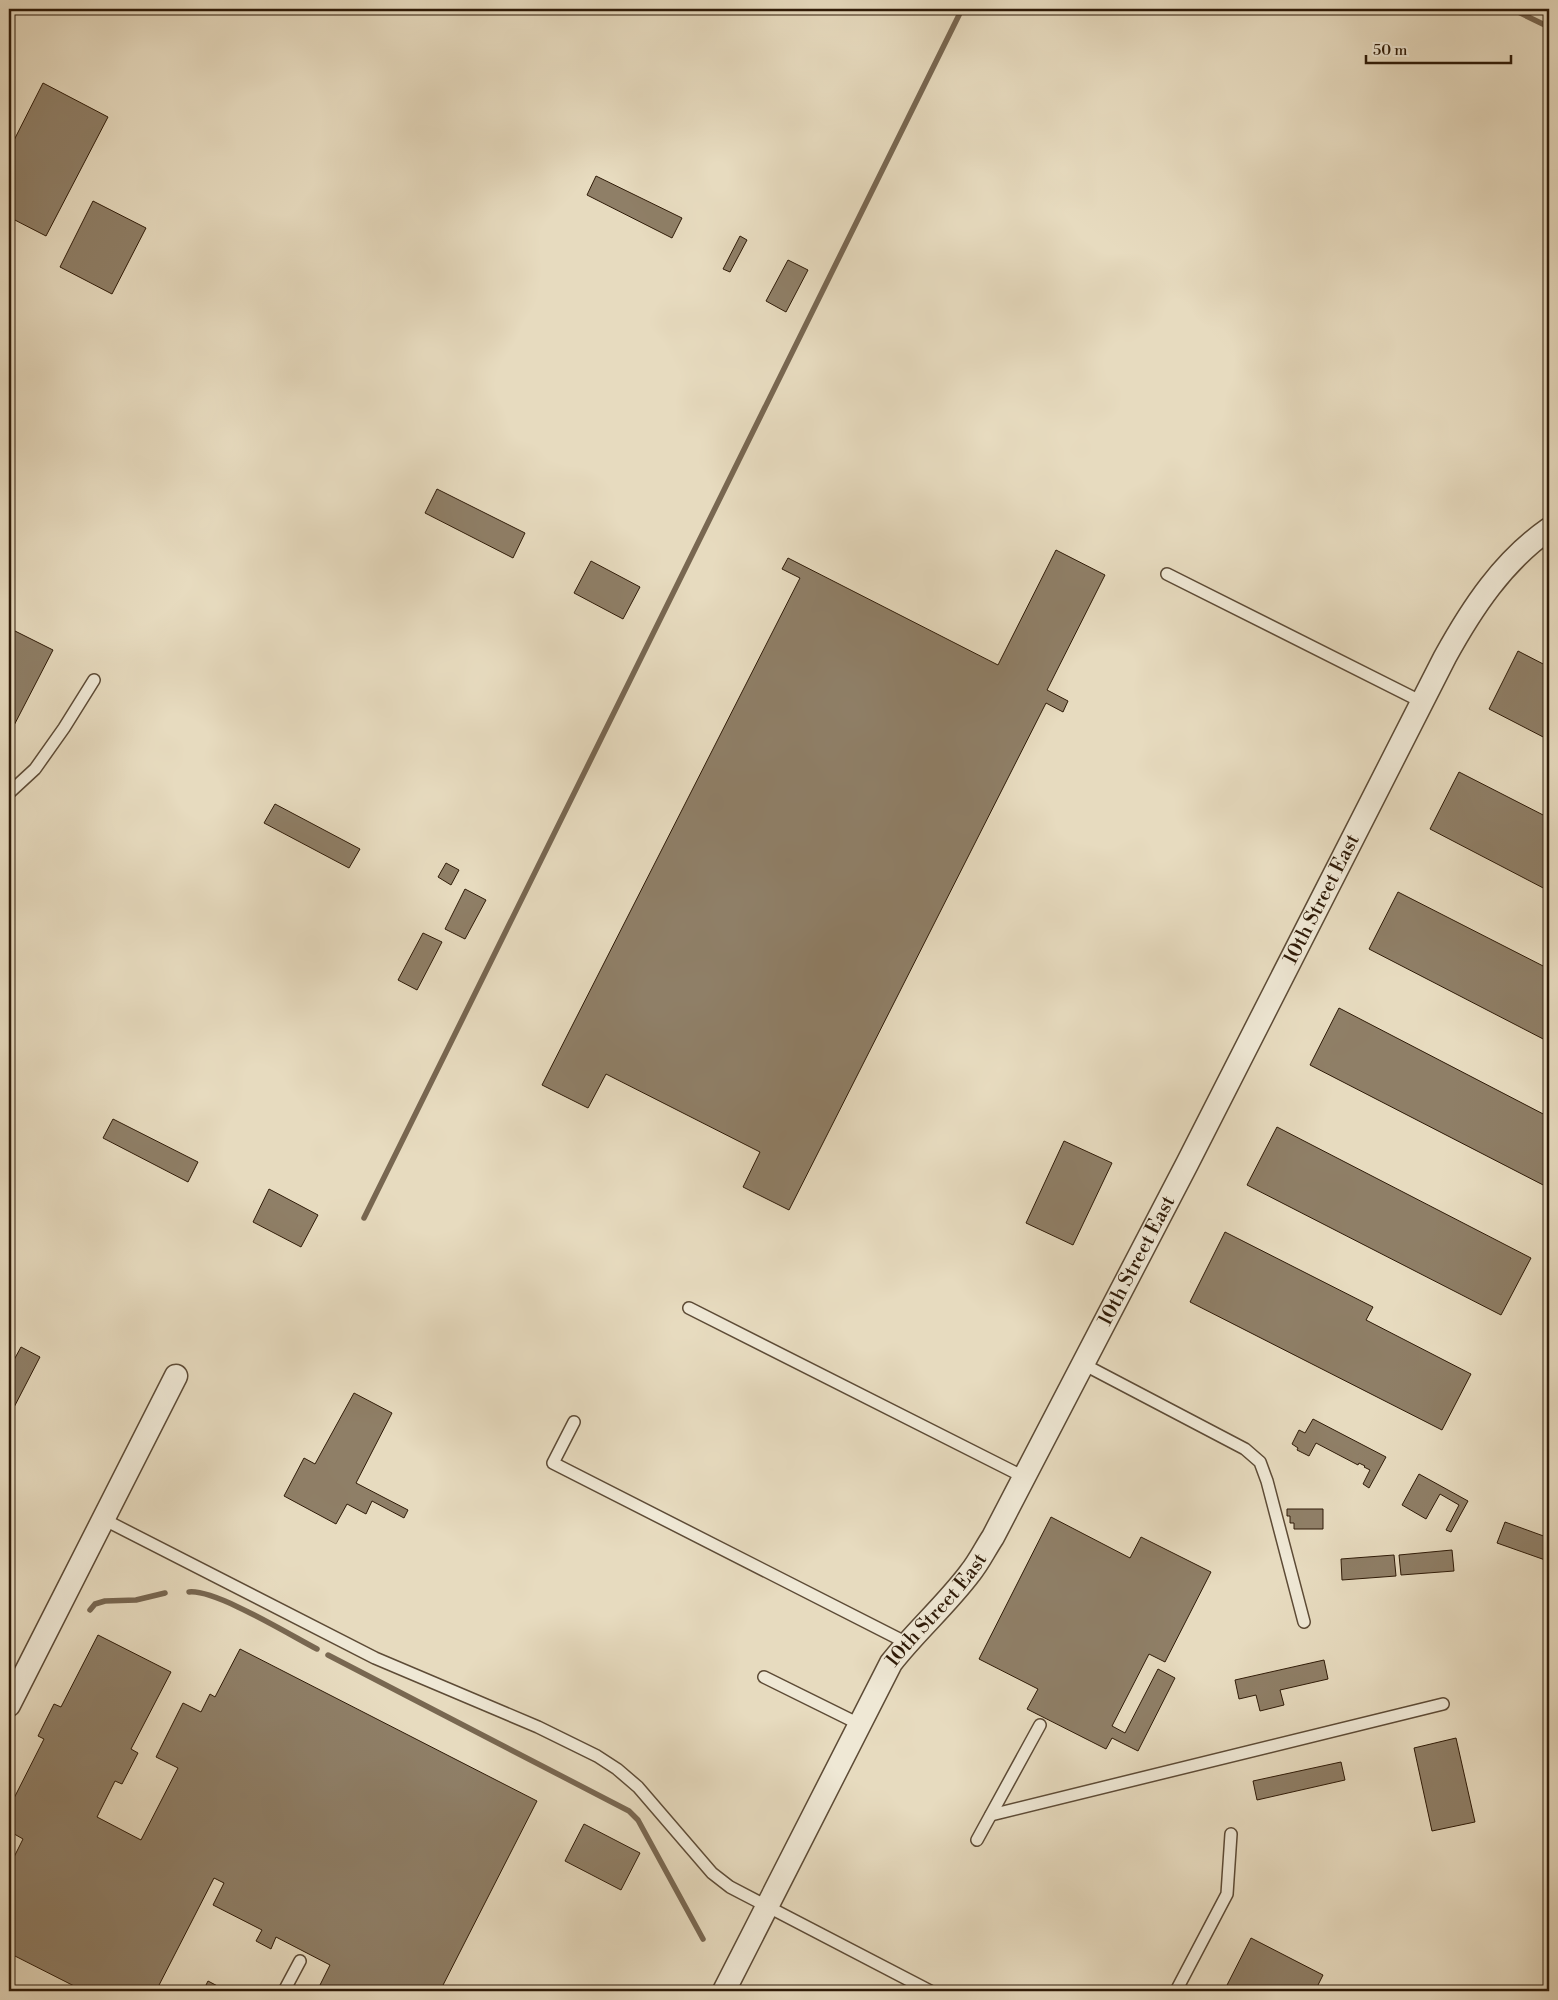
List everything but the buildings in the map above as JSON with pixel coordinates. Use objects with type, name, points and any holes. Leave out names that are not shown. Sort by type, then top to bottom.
[{"type":"street","name":"10th Street East","points":[[724,1991],[891,1663],[971,1572],[993,1537],[1187,1164],[1466,618],[1512,560],[1549,529]]},
{"type":"street","points":[[9,1705],[176,1376]]},
{"type":"lane","points":[[1167,574],[1422,702]]},
{"type":"lane","points":[[9,793],[35,769],[64,728],[94,680]]},
{"type":"lane","points":[[689,1308],[1024,1477]]},
{"type":"lane","points":[[1083,1364],[1245,1449],[1260,1462],[1267,1481],[1304,1622]]},
{"type":"lane","points":[[574,1422],[553,1463],[907,1643]]},
{"type":"lane","points":[[104,1519],[376,1658],[538,1727],[596,1756],[617,1769],[638,1787],[712,1873],[730,1887],[930,1991]]},
{"type":"lane","points":[[764,1678],[859,1724]]},
{"type":"lane","points":[[991,1815],[1443,1704]]},
{"type":"lane","points":[[977,1840],[1040,1725]]},
{"type":"lane","points":[[1176,1991],[1227,1894],[1231,1834]]},
{"type":"lane","points":[[284,1991],[300,1961]]},
{"type":"waterway","points":[[364,1218],[962,9]]},
{"type":"waterway","points":[[1512,9],[1549,27]]},
{"type":"waterway","points":[[189,1592],[201,1593],[234,1605],[317,1649]]},
{"type":"waterway","points":[[90,1610],[95,1604],[105,1601],[136,1600],[165,1593]]},
{"type":"waterway","points":[[328,1655],[629,1811],[638,1820],[703,1939]]}]
